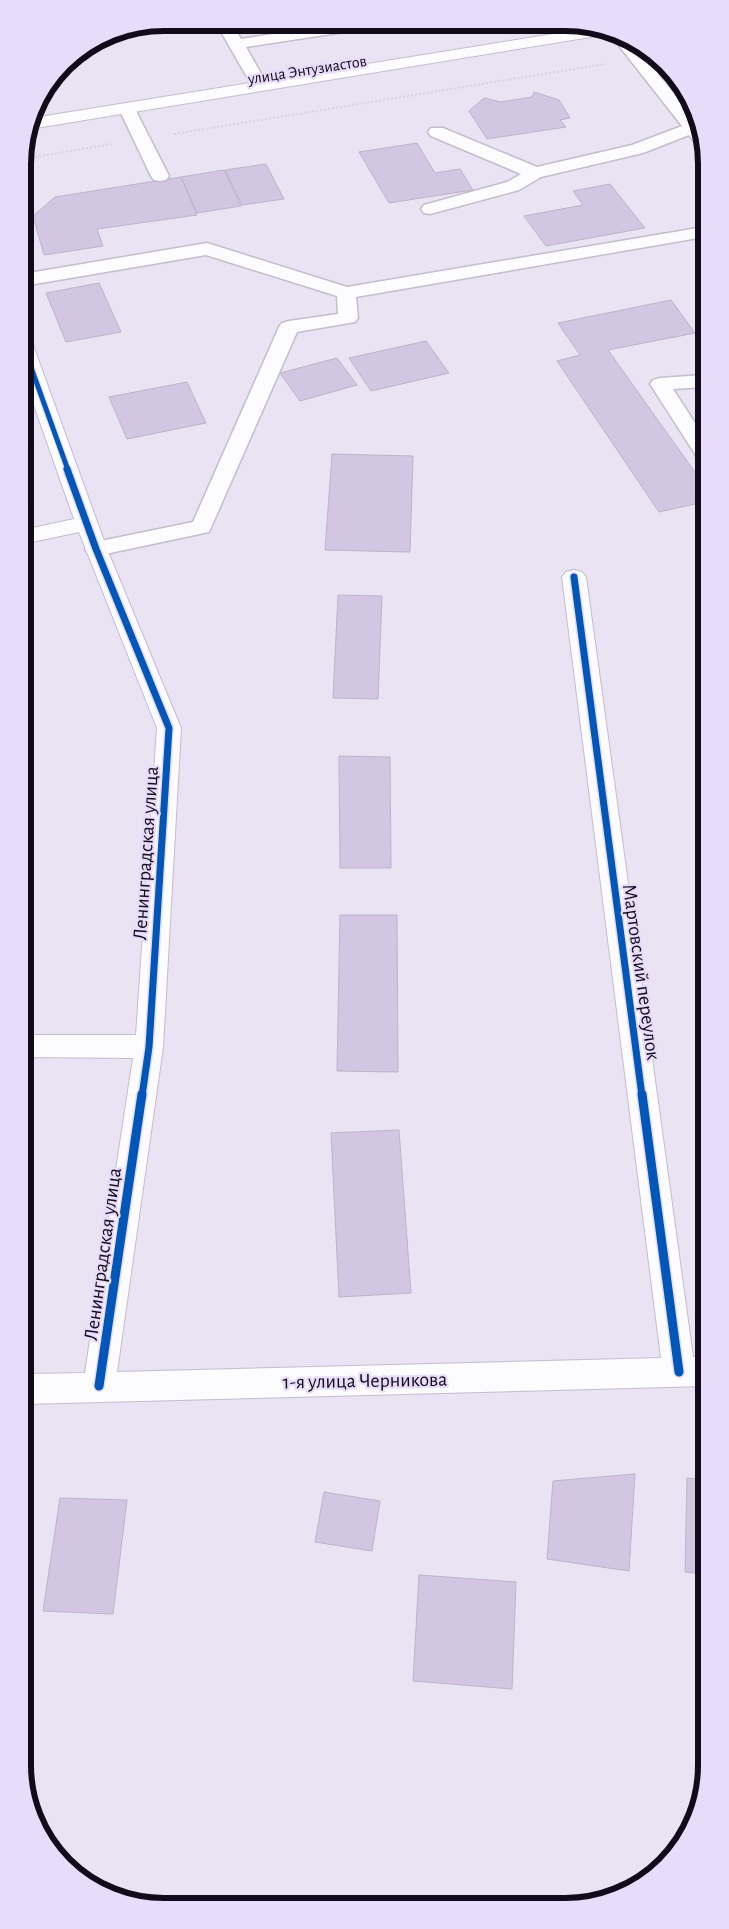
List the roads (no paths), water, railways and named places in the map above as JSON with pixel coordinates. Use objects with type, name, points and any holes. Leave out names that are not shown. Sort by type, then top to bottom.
[{"type":"street","name":"улица Энтузиастов","points":[[40,117],[255,77],[544,31]]},
{"type":"street","points":[[38,123],[587,34]]},
{"type":"street","name":"Ленинградская улица","points":[[32,369],[96,549],[169,728],[149,1047],[99,1386]]},
{"type":"street","points":[[32,535],[88,524]]},
{"type":"street","name":"Мартовский переулок","points":[[574,577],[692,1372]]},
{"type":"street","points":[[31,1046],[149,1047]]},
{"type":"street","name":"1-я улица Черникова","points":[[31,1389],[692,1372]]},
{"type":"lane","points":[[229,32],[255,77]]},
{"type":"lane","points":[[237,44],[278,32]]},
{"type":"lane","points":[[632,50],[692,127]]},
{"type":"lane","points":[[127,109],[160,176]]},
{"type":"lane","points":[[430,210],[513,186],[535,173],[637,149],[692,128]]},
{"type":"lane","points":[[437,132],[535,173]]},
{"type":"lane","points":[[32,278],[206,249],[346,294],[698,233]]},
{"type":"lane","points":[[96,549],[201,527],[289,327],[348,318],[346,294]]},
{"type":"lane","points":[[698,381],[660,384],[698,443]]}]
